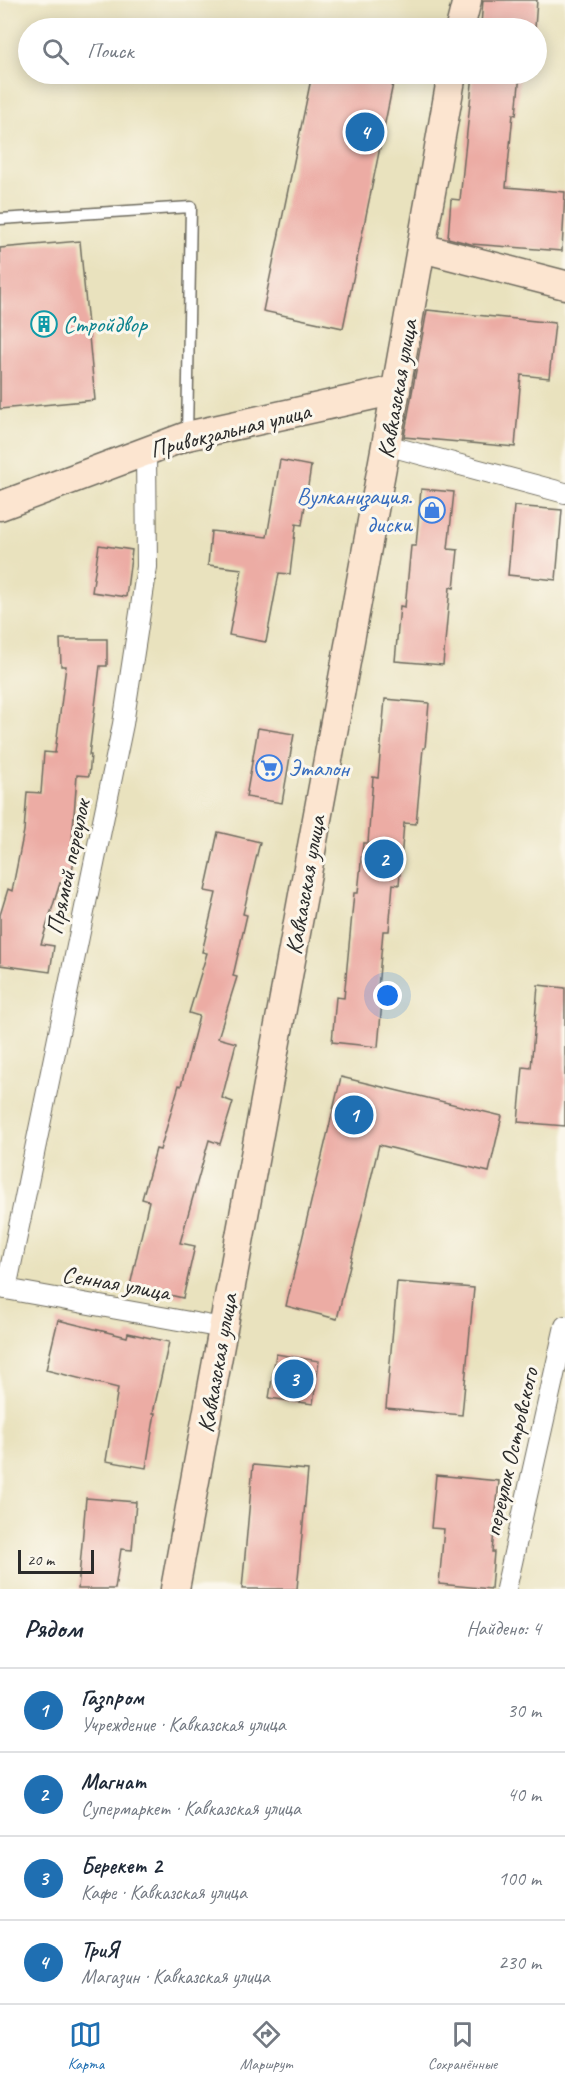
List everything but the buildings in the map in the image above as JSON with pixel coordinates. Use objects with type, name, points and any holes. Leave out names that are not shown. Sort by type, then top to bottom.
[{"type":"main road","points":[[462,18],[467,0]]},
{"type":"main road","name":"Кавказская улица","points":[[175,1589],[387,446],[450,84]]},
{"type":"main road","points":[[422,248],[565,285]]},
{"type":"main road","name":"Привокзальная улица","points":[[0,506],[187,436],[396,390]]},
{"type":"street","points":[[387,446],[565,493]]},
{"type":"street","name":"Прямой переулок","points":[[3,1288],[123,724],[147,567],[146,451]]},
{"type":"street","name":"Сенная улица","points":[[3,1288],[224,1328]]},
{"type":"street","name":"переулок Островского","points":[[506,1589],[565,1326]]},
{"type":"lane","points":[[0,219],[191,207],[187,436]]},
{"type":"place","name":"ТриЯ","points":[[365,132]]},
{"type":"place","name":"Стройдвор","points":[[44,324]]},
{"type":"place","name":"Вулканизация. диски","points":[[432,510]]},
{"type":"place","name":"Эталон","points":[[269,768]]},
{"type":"place","name":"Магнат","points":[[384,859]]},
{"type":"place","name":"Газпром","points":[[354,1115]]},
{"type":"place","name":"Берекет 2","points":[[294,1379]]}]
